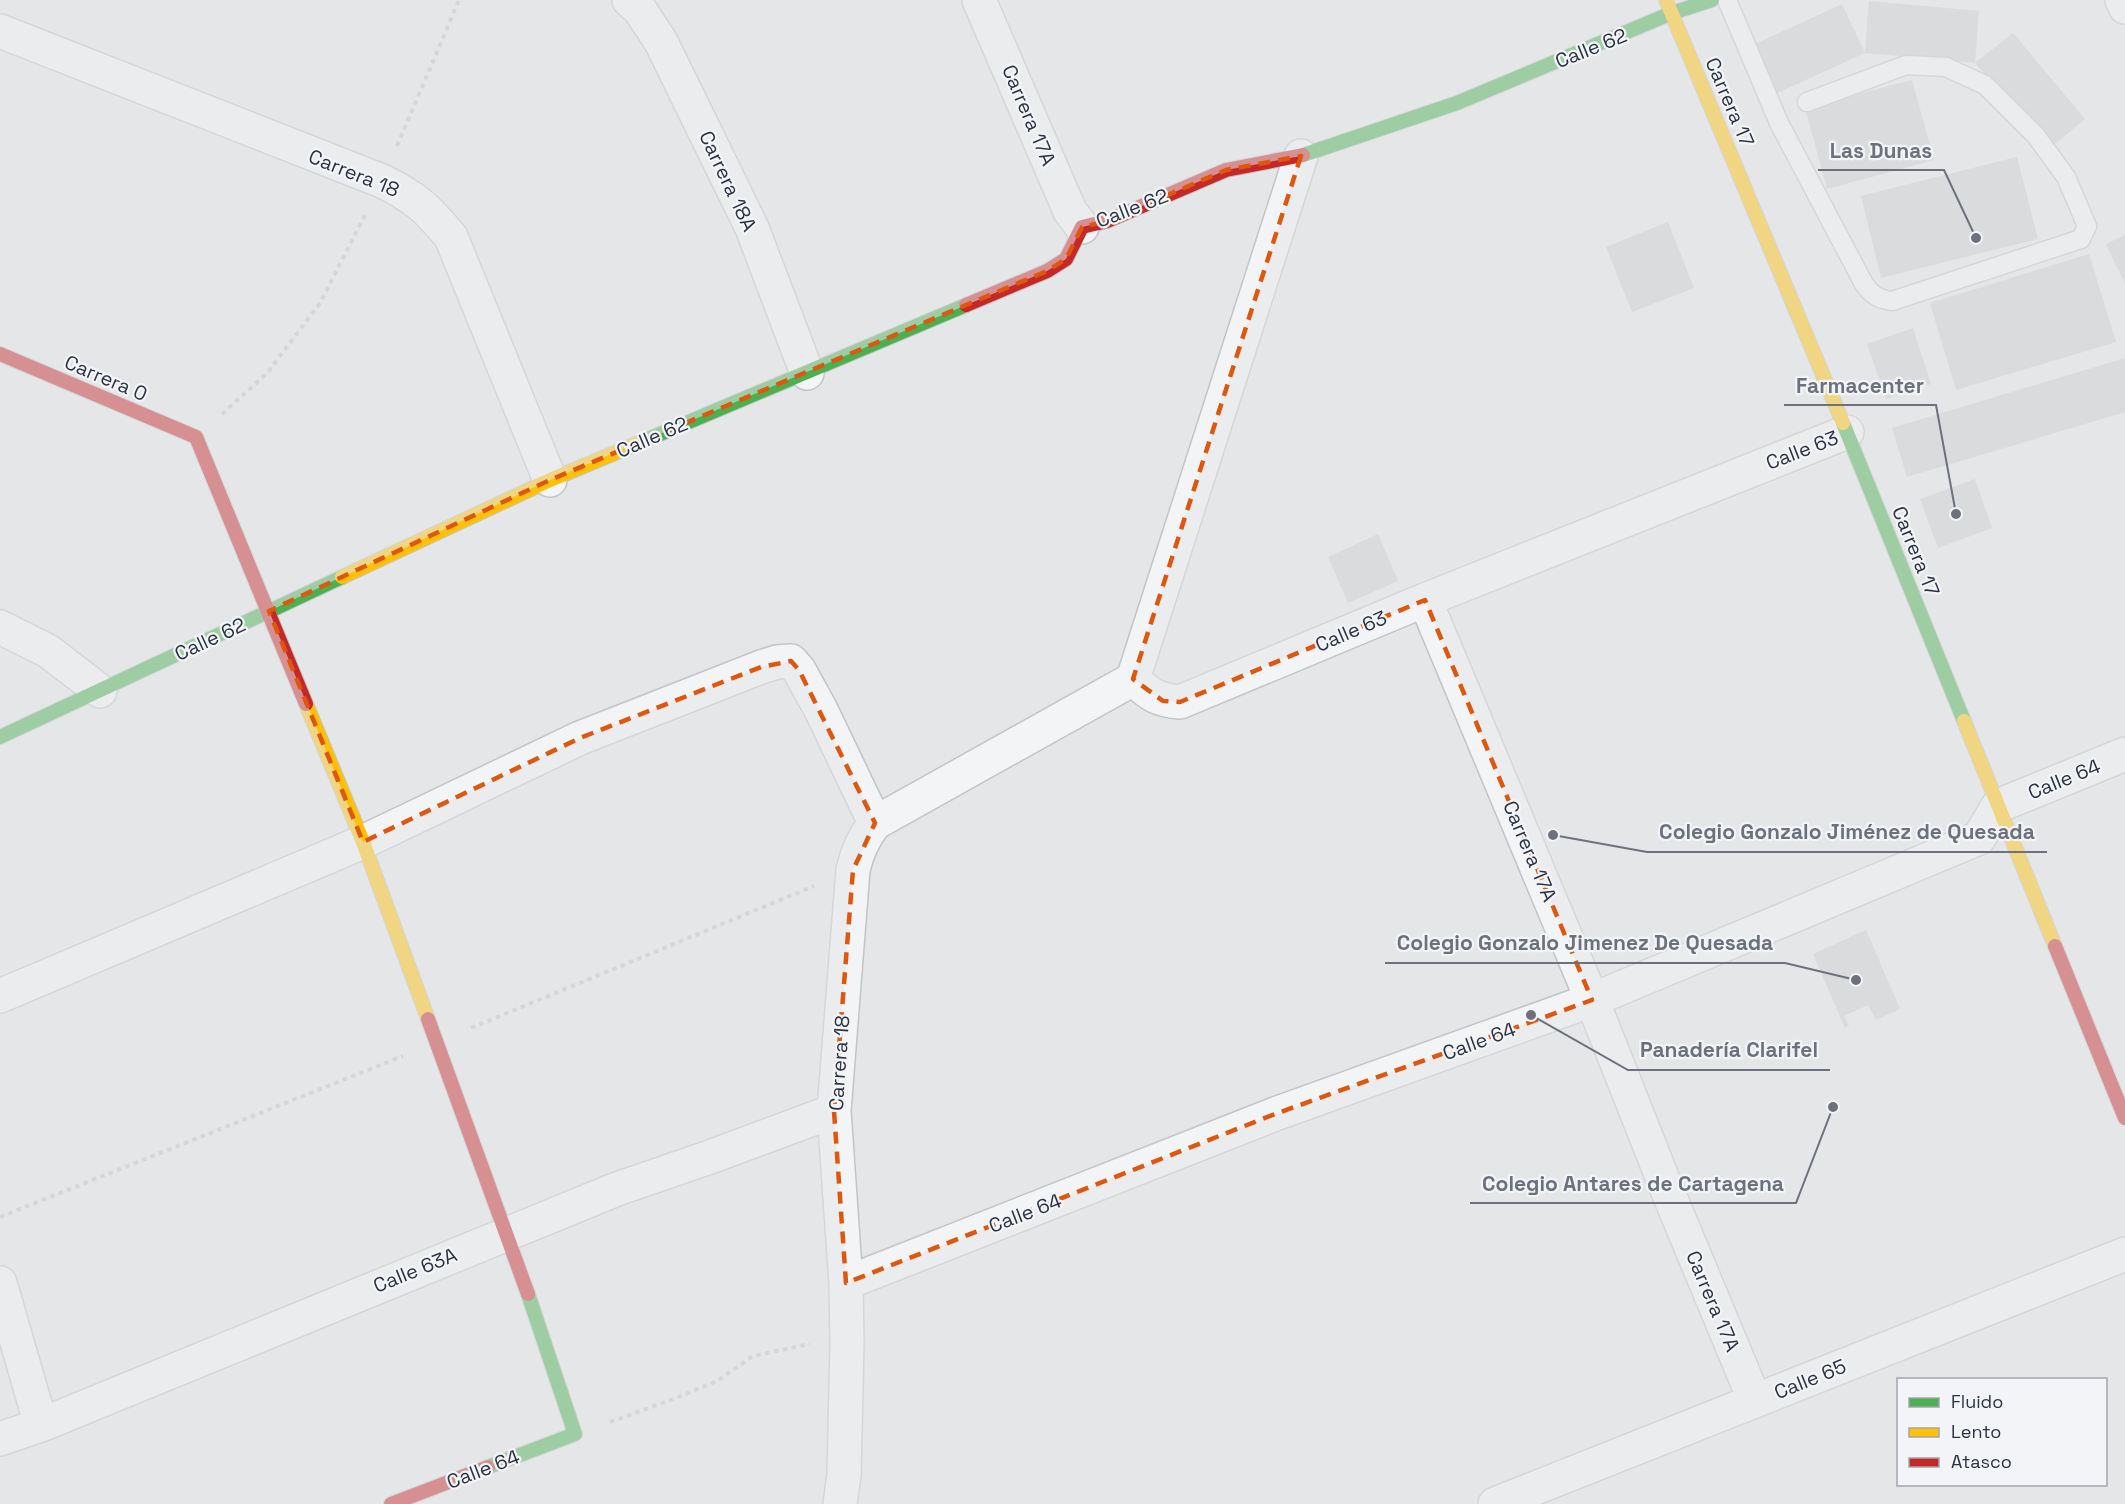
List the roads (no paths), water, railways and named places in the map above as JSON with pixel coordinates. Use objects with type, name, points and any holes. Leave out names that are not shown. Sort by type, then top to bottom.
[{"type":"street","name":"Carrera 18A","points":[[629,0],[640,10],[661,42],[752,228],[807,373]]},
{"type":"street","name":"Carrera 17A","points":[[979,0],[1070,211],[1082,227]]},
{"type":"street","name":"Carrera 17","points":[[1666,0],[1847,432],[2125,1118]]},
{"type":"street","name":"Calle 62","points":[[0,737],[550,480],[1047,271],[1066,259],[1082,227],[1107,221],[1226,170],[1301,156],[1457,103],[1672,13],[1712,0]]},
{"type":"street","points":[[2122,0],[2125,8]]},
{"type":"street","name":"Carrera 18","points":[[0,31],[382,182],[404,192],[430,211],[451,237],[550,480]]},
{"type":"street","points":[[0,996],[363,842],[580,738],[777,662],[791,661],[798,670],[821,710],[875,823],[1133,680],[1301,156]]},
{"type":"street","name":"Carrera 0","points":[[0,354],[196,437],[269,610]]},
{"type":"street","name":"Calle 63","points":[[1133,680],[1148,694],[1163,701],[1180,702],[1425,600],[1847,432]]},
{"type":"street","name":"Carrera 17A","points":[[1425,600],[1592,1000],[1668,1192],[1755,1401]]},
{"type":"street","points":[[269,610],[363,842],[507,1233]]},
{"type":"street","points":[[0,627],[48,651],[100,691]]},
{"type":"street","name":"Calle 64","points":[[846,1283],[1275,1114],[1592,1000],[1978,838],[1998,806],[2125,754]]},
{"type":"street","name":"Carrera 18","points":[[840,1504],[844,1475],[847,1344],[846,1283],[834,1111],[853,870],[857,852],[865,835],[875,823]]},
{"type":"street","name":"Calle 63A","points":[[0,1439],[41,1425],[617,1189],[834,1111]]},
{"type":"street","name":"Calle 64","points":[[391,1504],[575,1434],[507,1233]]},
{"type":"street","name":"Calle 65","points":[[1495,1504],[2125,1254]]},
{"type":"street","points":[[0,1283],[41,1425]]},
{"type":"lane","points":[[1727,0],[1779,123],[1864,284],[1872,294],[1881,300],[1892,301],[2081,239],[2087,226],[2066,177],[2036,136],[1985,85],[1946,67],[1906,65],[1807,102]]},
{"type":"place","name":"Las Dunas","points":[[1976,238]]},
{"type":"place","name":"Farmacenter","points":[[1956,514]]},
{"type":"place","name":"Colegio Gonzalo Jiménez de Quesada","points":[[1553,835]]},
{"type":"place","name":"Colegio Gonzalo Jimenez De Quesada","points":[[1856,980]]},
{"type":"place","name":"Panadería Clarifel","points":[[1531,1015]]},
{"type":"place","name":"Colegio Antares de Cartagena","points":[[1833,1107]]}]
